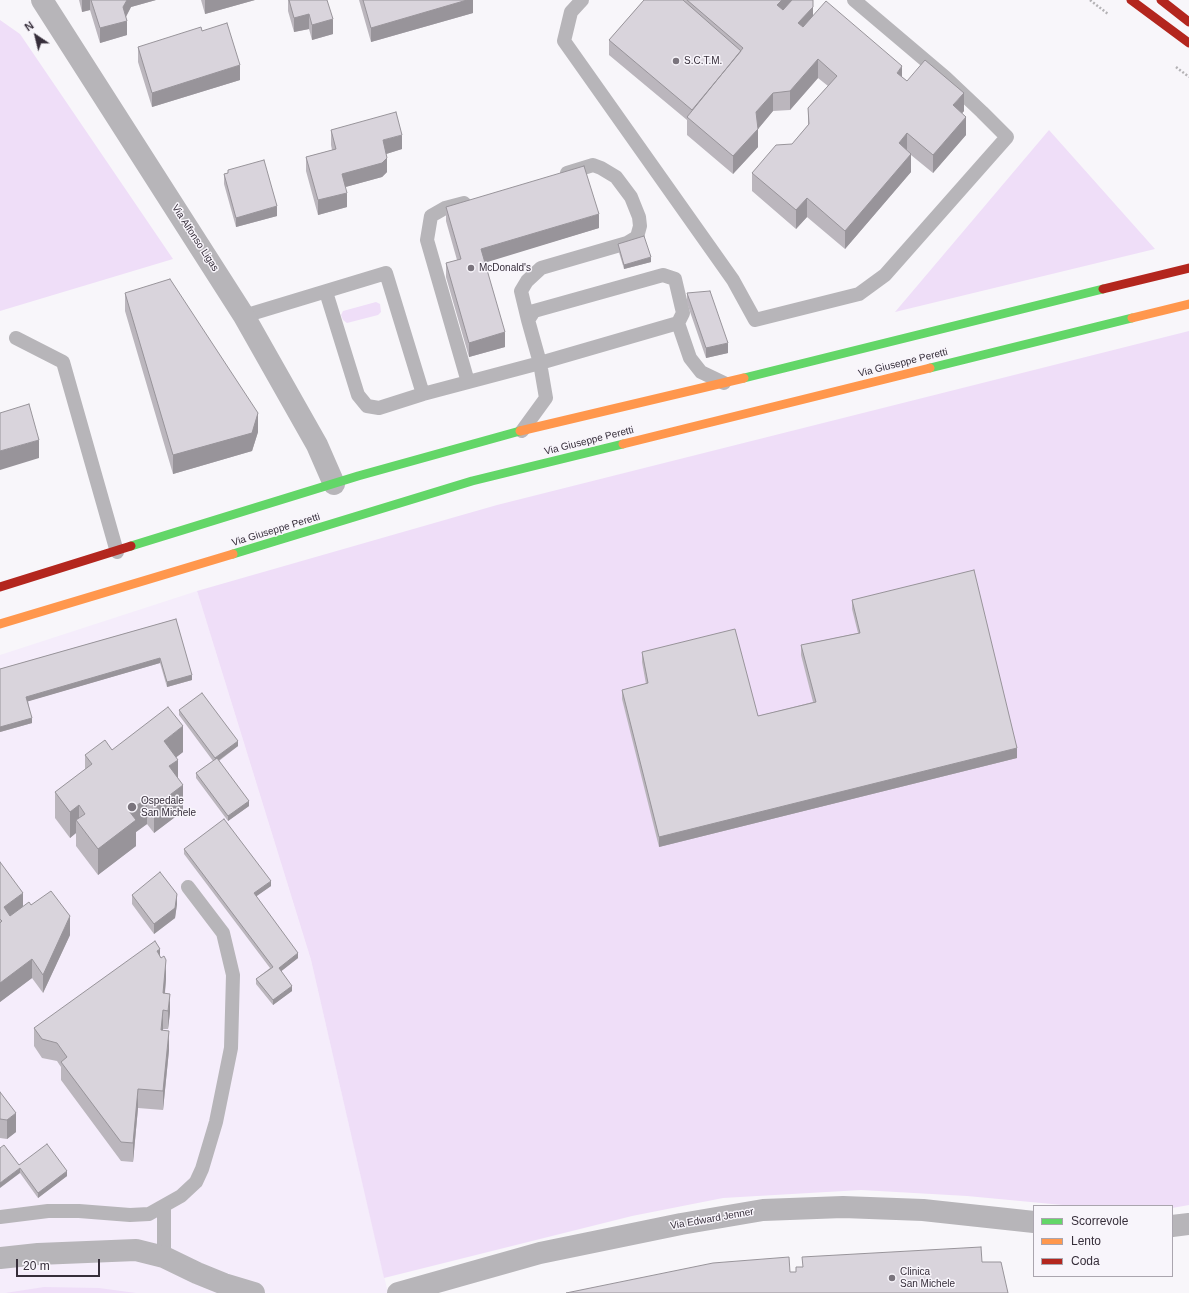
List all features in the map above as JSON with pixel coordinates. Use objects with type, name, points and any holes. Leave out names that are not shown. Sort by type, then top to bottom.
[{"type":"main road","points":[[1131,0],[1189,43]]},
{"type":"main road","points":[[1161,0],[1189,22]]},
{"type":"main road","points":[[0,587],[117,552],[358,476],[522,431],[724,383],[1189,268]]},
{"type":"main road","name":"Via Giuseppe Peretti","points":[[0,624],[472,481],[1189,304]]},
{"type":"street","name":"Via Alfonso Ligas","points":[[42,0],[244,316],[317,445],[334,484]]},
{"type":"street","name":"Via Edward Jenner","points":[[398,1293],[540,1253],[681,1224],[763,1210],[843,1207],[923,1210],[1033,1222]]},
{"type":"street","points":[[1173,1226],[1189,1224]]},
{"type":"street","points":[[0,1258],[38,1254],[136,1250],[164,1257],[197,1274],[254,1293]]},
{"type":"lane","points":[[582,0],[571,12],[564,41],[733,280],[755,320],[859,294],[885,276],[1007,137],[945,77],[854,0]]},
{"type":"lane","points":[[522,431],[546,398],[540,363],[521,291],[527,280],[541,268],[627,243],[637,237],[640,226],[639,217],[631,197],[616,177],[601,168],[593,165],[556,176]]},
{"type":"lane","points":[[468,382],[427,240],[432,216],[445,208],[475,200]]},
{"type":"lane","points":[[244,316],[386,273],[423,394]]},
{"type":"lane","points":[[528,320],[534,311],[663,275],[675,279],[683,313],[678,323],[690,358],[701,372],[724,383]]},
{"type":"lane","points":[[326,292],[358,396],[367,406],[379,408],[423,394],[540,363],[678,323]]},
{"type":"lane","points":[[16,338],[63,362],[117,552]]},
{"type":"lane","points":[[0,1217],[48,1212],[79,1211],[130,1215],[149,1214],[181,1196],[196,1182],[202,1169],[216,1122],[231,1048],[233,975],[223,933],[188,887]]},
{"type":"lane","points":[[164,1206],[164,1257]]},
{"type":"shaded area","points":[[0,20],[20,34],[173,259],[0,311]]},
{"type":"shaded area","points":[[1049,130],[1155,249],[895,312]]},
{"type":"shaded area","points":[[376,302],[380,304],[381,312],[378,315],[347,323],[343,320],[341,315],[343,311]]},
{"type":"shaded area","points":[[1189,331],[1189,1205],[1173,1208],[1173,1205],[1062,1205],[967,1196],[861,1190],[723,1198],[632,1216],[384,1278],[311,960],[197,591],[497,505]]},
{"type":"shaded area","name":"Ospedale San Michele","points":[[197,591],[311,960],[388,1293],[0,1293],[0,655]]},
{"type":"shaded area","points":[[44,1287],[99,1288],[136,1293],[5,1293]]},
{"type":"building","points":[[91,0],[127,0],[123,7],[127,21],[100,28]]},
{"type":"building","points":[[289,0],[327,0],[333,19],[312,25],[309,14],[294,18]]},
{"type":"building","points":[[363,0],[467,0],[371,28]]},
{"type":"building","name":"S.C.T.M.","points":[[644,0],[683,0],[741,51],[692,110],[609,40]]},
{"type":"building","points":[[687,0],[782,0],[777,5],[783,10],[792,0],[813,0],[813,7],[798,23],[803,27],[826,1],[902,66],[897,73],[907,81],[925,60],[964,93],[953,105],[966,117],[933,155],[907,133],[899,143],[911,154],[845,231],[807,198],[796,210],[752,173],[776,145],[792,144],[809,124],[808,108],[837,76],[818,59],[790,91],[773,93],[756,112],[758,129],[733,156],[687,117],[743,48]]},
{"type":"building","points":[[227,23],[240,65],[152,93],[138,47],[201,27],[202,31]]},
{"type":"building","points":[[396,112],[402,135],[383,140],[387,158],[382,163],[342,174],[347,193],[318,200],[306,157],[336,149],[331,130]]},
{"type":"building","points":[[264,160],[277,206],[236,218],[224,174],[228,173],[228,170]]},
{"type":"building","name":"McDonald's","points":[[584,166],[599,214],[481,249],[505,332],[469,343],[446,263],[461,259],[446,207]]},
{"type":"building","points":[[644,236],[651,257],[624,265],[618,244]]},
{"type":"building","points":[[170,279],[258,413],[252,433],[173,455],[125,293]]},
{"type":"building","points":[[710,291],[728,343],[706,348],[687,293]]},
{"type":"building","points":[[29,404],[39,440],[0,451],[0,413]]},
{"type":"building","points":[[974,570],[1017,748],[659,837],[622,690],[648,683],[642,652],[735,629],[758,716],[816,702],[801,645],[860,633],[852,600]]},
{"type":"building","points":[[176,619],[192,675],[167,682],[160,658],[26,697],[32,718],[0,727],[0,669]]},
{"type":"building","points":[[202,693],[238,741],[215,758],[179,710]]},
{"type":"building","points":[[168,707],[183,726],[164,741],[178,760],[169,766],[183,785],[154,807],[147,798],[129,811],[136,820],[98,849],[76,820],[85,814],[79,805],[70,812],[55,792],[92,764],[85,755],[105,740],[112,750]]},
{"type":"building","points":[[217,758],[249,801],[228,816],[196,773]]},
{"type":"building","points":[[224,819],[271,881],[254,893],[298,953],[279,968],[292,986],[273,1000],[256,979],[273,967],[184,849]]},
{"type":"building","points":[[0,862],[23,893],[4,907],[10,916],[29,902],[31,905],[51,891],[70,916],[43,975],[32,959],[0,983],[0,923],[2,921],[0,919]]},
{"type":"building","points":[[160,872],[177,894],[175,908],[154,924],[132,895]]},
{"type":"building","points":[[155,941],[160,949],[157,951],[161,958],[164,956],[166,960],[163,993],[170,994],[168,1011],[163,1010],[161,1030],[169,1031],[163,1091],[138,1089],[133,1143],[121,1142],[61,1062],[67,1057],[57,1043],[42,1039],[34,1028]]},
{"type":"building","points":[[0,1092],[16,1113],[7,1120],[0,1119]]},
{"type":"building","points":[[47,1144],[67,1171],[38,1193],[20,1168],[0,1183],[0,1148],[4,1145],[19,1165]]},
{"type":"building","points":[[981,1247],[982,1262],[1001,1262],[1008,1293],[566,1293],[713,1263],[789,1257],[790,1272],[796,1272],[796,1267],[803,1267],[802,1257]]},
{"type":"traffic: fast","points":[[744,378],[1103,289]]},
{"type":"traffic: fast","points":[[930,368],[1132,318]]},
{"type":"traffic: fast","points":[[131,546],[358,476],[520,431]]},
{"type":"traffic: fast","points":[[233,554],[472,481],[623,444]]},
{"type":"traffic: slow","points":[[1132,318],[1189,304]]},
{"type":"traffic: slow","points":[[623,444],[930,368]]},
{"type":"traffic: slow","points":[[520,431],[744,378]]},
{"type":"traffic: slow","points":[[0,624],[233,554]]},
{"type":"traffic: jam","points":[[1131,0],[1189,43]]},
{"type":"traffic: jam","points":[[1161,0],[1189,22]]},
{"type":"traffic: jam","points":[[1103,289],[1189,268]]},
{"type":"traffic: jam","points":[[0,587],[131,546]]},
{"type":"place","name":"S.C.T.M.","points":[[676,61]]},
{"type":"place","name":"McDonald's","points":[[471,268]]},
{"type":"place","name":"Ospedale San Michele","points":[[132,807]]},
{"type":"place","name":"Clinica San Michele","points":[[892,1278]]}]
